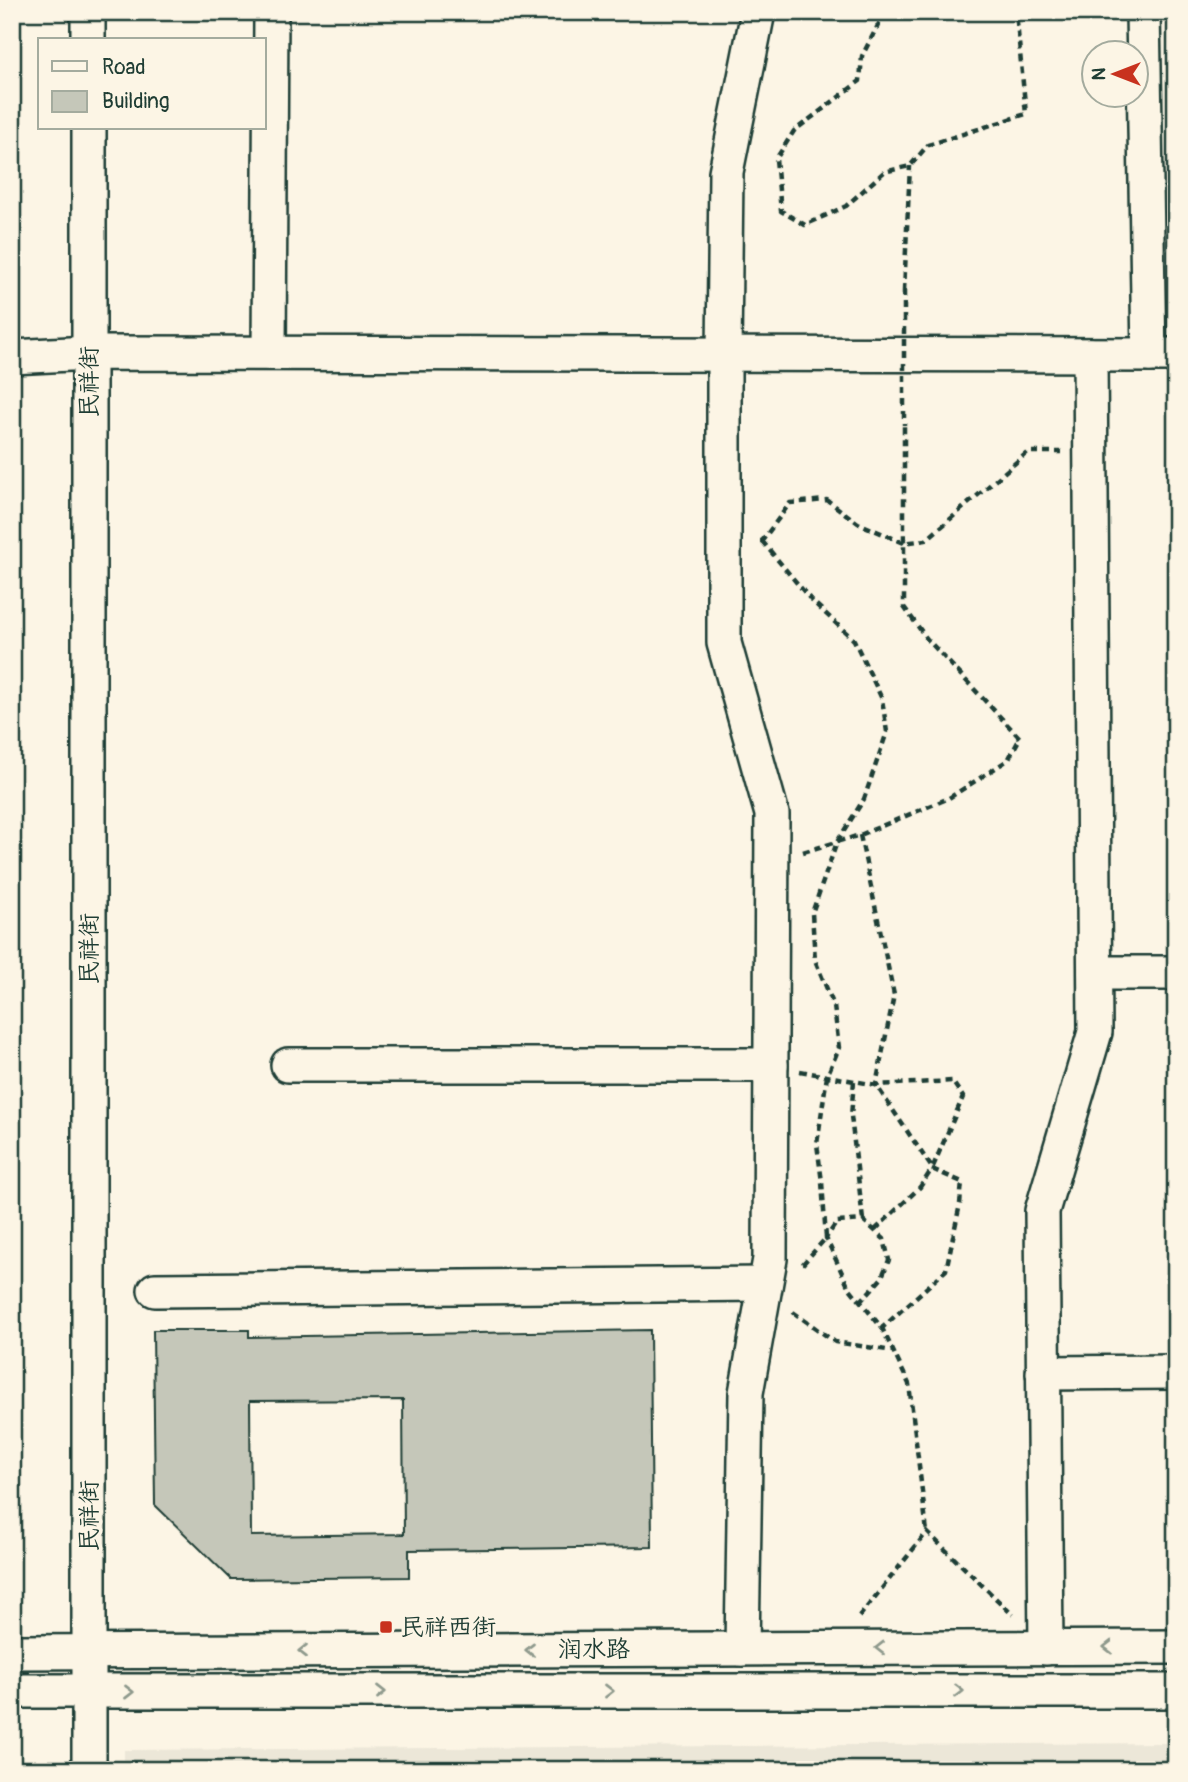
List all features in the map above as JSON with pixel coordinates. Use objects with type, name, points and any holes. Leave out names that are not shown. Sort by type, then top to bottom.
[{"type":"street","points":[[88,12],[88,38]]},
{"type":"street","points":[[269,353],[271,12]]},
{"type":"street","points":[[742,1649],[746,1393],[780,1279],[770,1259],[772,814],[724,643],[726,172],[758,12]]},
{"type":"street","points":[[12,357],[89,353],[1162,355],[1143,12]]},
{"type":"street","name":"民祥街","points":[[89,130],[89,1770]]},
{"type":"street","points":[[1046,1648],[1042,1211],[1095,1032],[1090,355]]},
{"type":"street","points":[[1095,973],[1176,973]]},
{"type":"street","points":[[288,1065],[771,1065]]},
{"type":"street","points":[[155,1290],[780,1279]]},
{"type":"street","points":[[1043,1373],[1176,1372]]},
{"type":"street","name":"润水路","points":[[12,1652],[1176,1647]]},
{"type":"street","points":[[12,1691],[1176,1691]]},
{"type":"path","points":[[885,12],[862,56],[860,81],[794,131],[776,159],[781,211],[805,225],[846,206],[884,173],[910,166],[928,145],[1026,114],[1016,12]]},
{"type":"path","points":[[772,861],[860,835],[949,798],[1008,761],[1020,738],[927,639],[904,607],[904,292],[910,166]]},
{"type":"path","points":[[762,541],[790,503],[827,500],[858,523],[904,543],[926,540],[1028,452],[1091,453]]},
{"type":"path","points":[[724,540],[762,541],[811,600],[854,640],[882,699],[887,732],[864,799],[837,842],[813,913],[815,960],[834,1006],[839,1048],[827,1076],[817,1144],[826,1238],[848,1286],[882,1328],[909,1384],[927,1532],[1046,1648]]},
{"type":"path","points":[[860,835],[894,995],[876,1085],[932,1169],[962,1182],[946,1270],[882,1328]]},
{"type":"path","points":[[771,1065],[876,1085],[952,1080],[963,1097],[932,1169],[920,1187],[874,1230]]},
{"type":"path","points":[[854,1081],[851,1116],[863,1220],[884,1239],[889,1260],[881,1279],[860,1302]]},
{"type":"path","points":[[780,1279],[826,1238],[837,1222],[863,1220]]},
{"type":"path","points":[[790,1310],[835,1342],[893,1351]]},
{"type":"path","points":[[835,1648],[927,1532]]},
{"type":"shaded area","points":[[1176,1743],[1176,1770],[124,1770],[124,1750]]},
{"type":"building","points":[[153,1330],[249,1330],[249,1337],[650,1330],[652,1547],[409,1550],[409,1577],[231,1579],[155,1505]],"holes":[[[403,1400],[404,1534],[251,1536],[250,1401]]]},
{"type":"place","name":"民祥西街","points":[[386,1627]]}]
